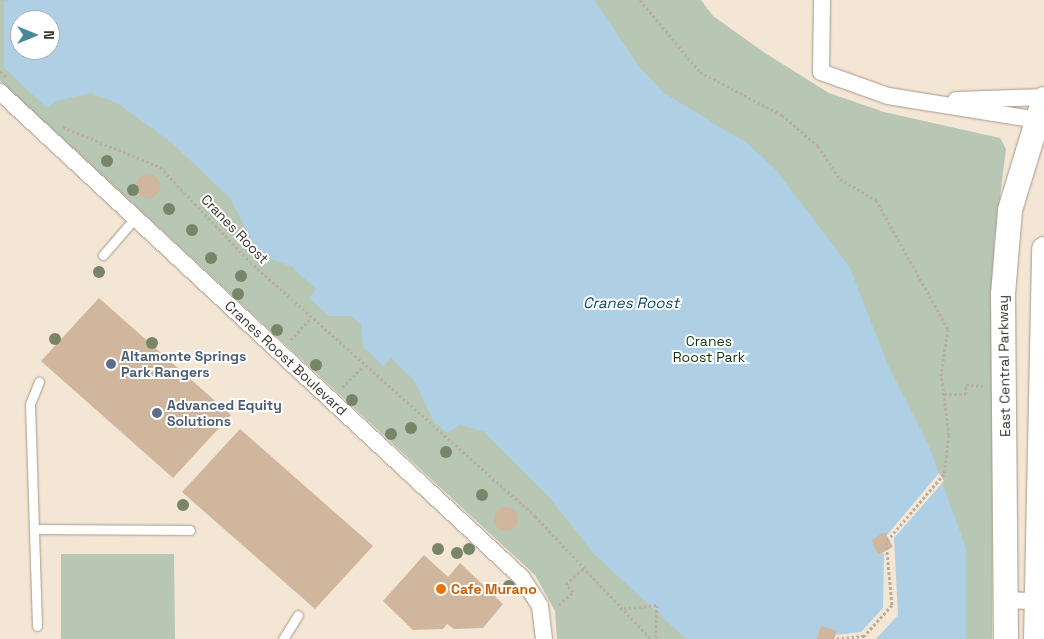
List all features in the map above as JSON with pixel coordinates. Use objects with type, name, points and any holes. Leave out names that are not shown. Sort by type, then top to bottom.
[{"type":"main road","name":"East Central Parkway","points":[[1006,639],[1008,600],[1003,294],[1010,210],[1039,121],[1044,98]]},
{"type":"main road","points":[[1036,639],[1040,602],[1044,249]]},
{"type":"street","points":[[822,0],[822,72],[888,96],[1039,121]]},
{"type":"street","name":"Cranes Roost Boulevard","points":[[5,87],[135,218],[522,578],[540,606],[544,639]]},
{"type":"street","points":[[927,101],[1044,98]]},
{"type":"street","points":[[1008,600],[1040,602]]},
{"type":"lane","points":[[103,254],[135,218]]},
{"type":"lane","points":[[37,626],[38,529],[30,404],[39,382]]},
{"type":"lane","points":[[38,529],[190,530]]},
{"type":"lane","points":[[283,639],[298,615]]},
{"type":"path","points":[[640,0],[700,72],[782,115],[818,146],[840,179],[876,200],[948,329],[940,373],[944,394],[948,444],[944,474],[886,542],[892,605],[864,636],[831,639]]},
{"type":"path","points":[[0,71],[5,87]]},
{"type":"path","name":"Cranes Roost","points":[[54,122],[160,167],[250,262],[364,366],[535,516],[619,609],[651,639]]},
{"type":"path","points":[[291,340],[311,318]]},
{"type":"path","points":[[342,387],[364,366]]},
{"type":"path","points":[[944,394],[966,394],[966,385],[984,386]]},
{"type":"path","points":[[559,605],[573,592],[566,584],[583,569]]},
{"type":"path","points":[[619,609],[657,605],[656,639]]},
{"type":"green space","name":"Cranes Roost","points":[[0,0],[701,0],[713,16],[765,53],[829,93],[884,112],[1000,138],[1006,149],[994,244],[992,639],[557,639],[555,611],[535,575],[0,81]]},
{"type":"green space","points":[[61,554],[174,554],[175,639],[61,639]]},
{"type":"water","name":"Cranes Roost","points":[[594,0],[640,68],[664,93],[748,144],[775,169],[849,266],[888,365],[929,446],[966,548],[966,639],[686,639],[594,554],[549,497],[483,431],[460,425],[447,433],[434,422],[414,380],[391,358],[383,366],[363,347],[361,325],[351,316],[329,316],[309,298],[316,289],[292,267],[259,254],[230,198],[172,143],[117,103],[91,93],[56,101],[47,108],[4,68],[4,1]]},
{"type":"pier","points":[[939,473],[944,481],[894,538],[898,615],[876,639],[817,639],[837,631],[836,635],[861,632],[883,608],[884,553],[878,555],[871,540],[887,535]]},
{"type":"building","points":[[148,174],[157,177],[160,186],[157,195],[148,198],[139,195],[136,186],[139,177]]},
{"type":"building","points":[[99,298],[231,415],[173,478],[41,361]]},
{"type":"building","points":[[240,429],[373,546],[315,609],[182,492]]},
{"type":"building","points":[[506,507],[511,508],[517,514],[517,524],[511,530],[506,531],[501,530],[495,524],[494,519],[495,514],[501,508]]},
{"type":"building","points":[[885,532],[893,547],[878,555],[871,540]]},
{"type":"building","name":"Cafe Murano","points":[[424,555],[448,577],[460,563],[503,604],[483,628],[454,629],[447,624],[443,629],[413,630],[383,601]]},
{"type":"building","points":[[821,626],[837,631],[834,639],[817,639]]},
{"type":"place","name":"Altamonte Springs Park Rangers","points":[[111,364]]},
{"type":"place","name":"Advanced Equity Solutions","points":[[157,413]]},
{"type":"place","name":"Cafe Murano","points":[[441,589]]},
{"type":"park label","name":"Cranes Roost Park","points":[[709,350]]}]
